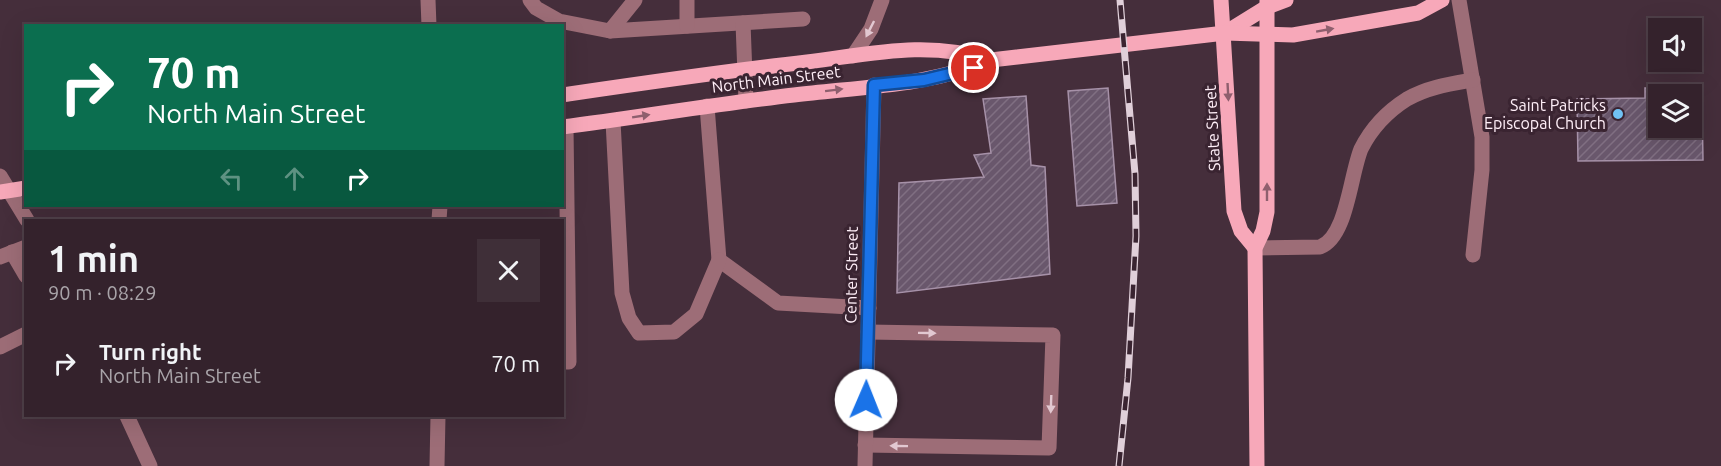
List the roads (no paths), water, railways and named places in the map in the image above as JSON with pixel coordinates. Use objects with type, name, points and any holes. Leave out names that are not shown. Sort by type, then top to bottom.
[{"type":"main road","name":"State Street","points":[[1221,0],[1225,33],[1234,211],[1241,231],[1255,248]]},
{"type":"main road","name":"North Main Street","points":[[1225,33],[1267,3],[1286,0]]},
{"type":"main road","name":"North Main Street","points":[[564,127],[707,106],[940,77],[992,60],[1225,33],[1267,36],[1320,31],[1418,13],[1442,0]]},
{"type":"main road","points":[[1257,466],[1255,248],[1263,231],[1267,212],[1267,3]]},
{"type":"main road","name":"North Main Street","points":[[564,95],[745,69],[937,48],[992,60]]},
{"type":"main road","points":[[4,191],[24,188]]},
{"type":"street","points":[[428,0],[429,24]]},
{"type":"street","points":[[530,0],[536,8],[560,21],[610,31],[804,19]]},
{"type":"street","points":[[610,31],[635,0]]},
{"type":"street","points":[[687,0],[687,26]]},
{"type":"street","points":[[853,56],[871,29],[882,0]]},
{"type":"street","points":[[1459,0],[1483,153],[1473,255]]},
{"type":"street","points":[[743,23],[746,101]]},
{"type":"street","points":[[1255,248],[1320,247],[1328,244],[1338,231],[1351,178],[1362,147],[1380,122],[1406,100],[1423,91],[1473,80]]},
{"type":"street","name":"Center Street","points":[[865,466],[874,85]]},
{"type":"street","points":[[612,121],[622,293],[629,318],[639,333],[674,332],[696,314],[719,260],[707,106]]},
{"type":"street","points":[[564,127],[569,362],[564,362]]},
{"type":"street","points":[[0,176],[4,191],[26,219]]},
{"type":"street","points":[[12,252],[24,273]]},
{"type":"street","points":[[719,260],[778,303],[868,308]]},
{"type":"street","points":[[865,445],[1049,448],[1053,335],[868,332]]},
{"type":"street","points":[[0,347],[24,335]]},
{"type":"street","points":[[127,417],[150,466]]},
{"type":"street","points":[[437,466],[438,417]]},
{"type":"railway","points":[[1119,466],[1128,378],[1136,236],[1135,174],[1120,0]]},
{"type":"place","name":"Saint Patricks Episcopal Church","points":[[1618,114]]}]
